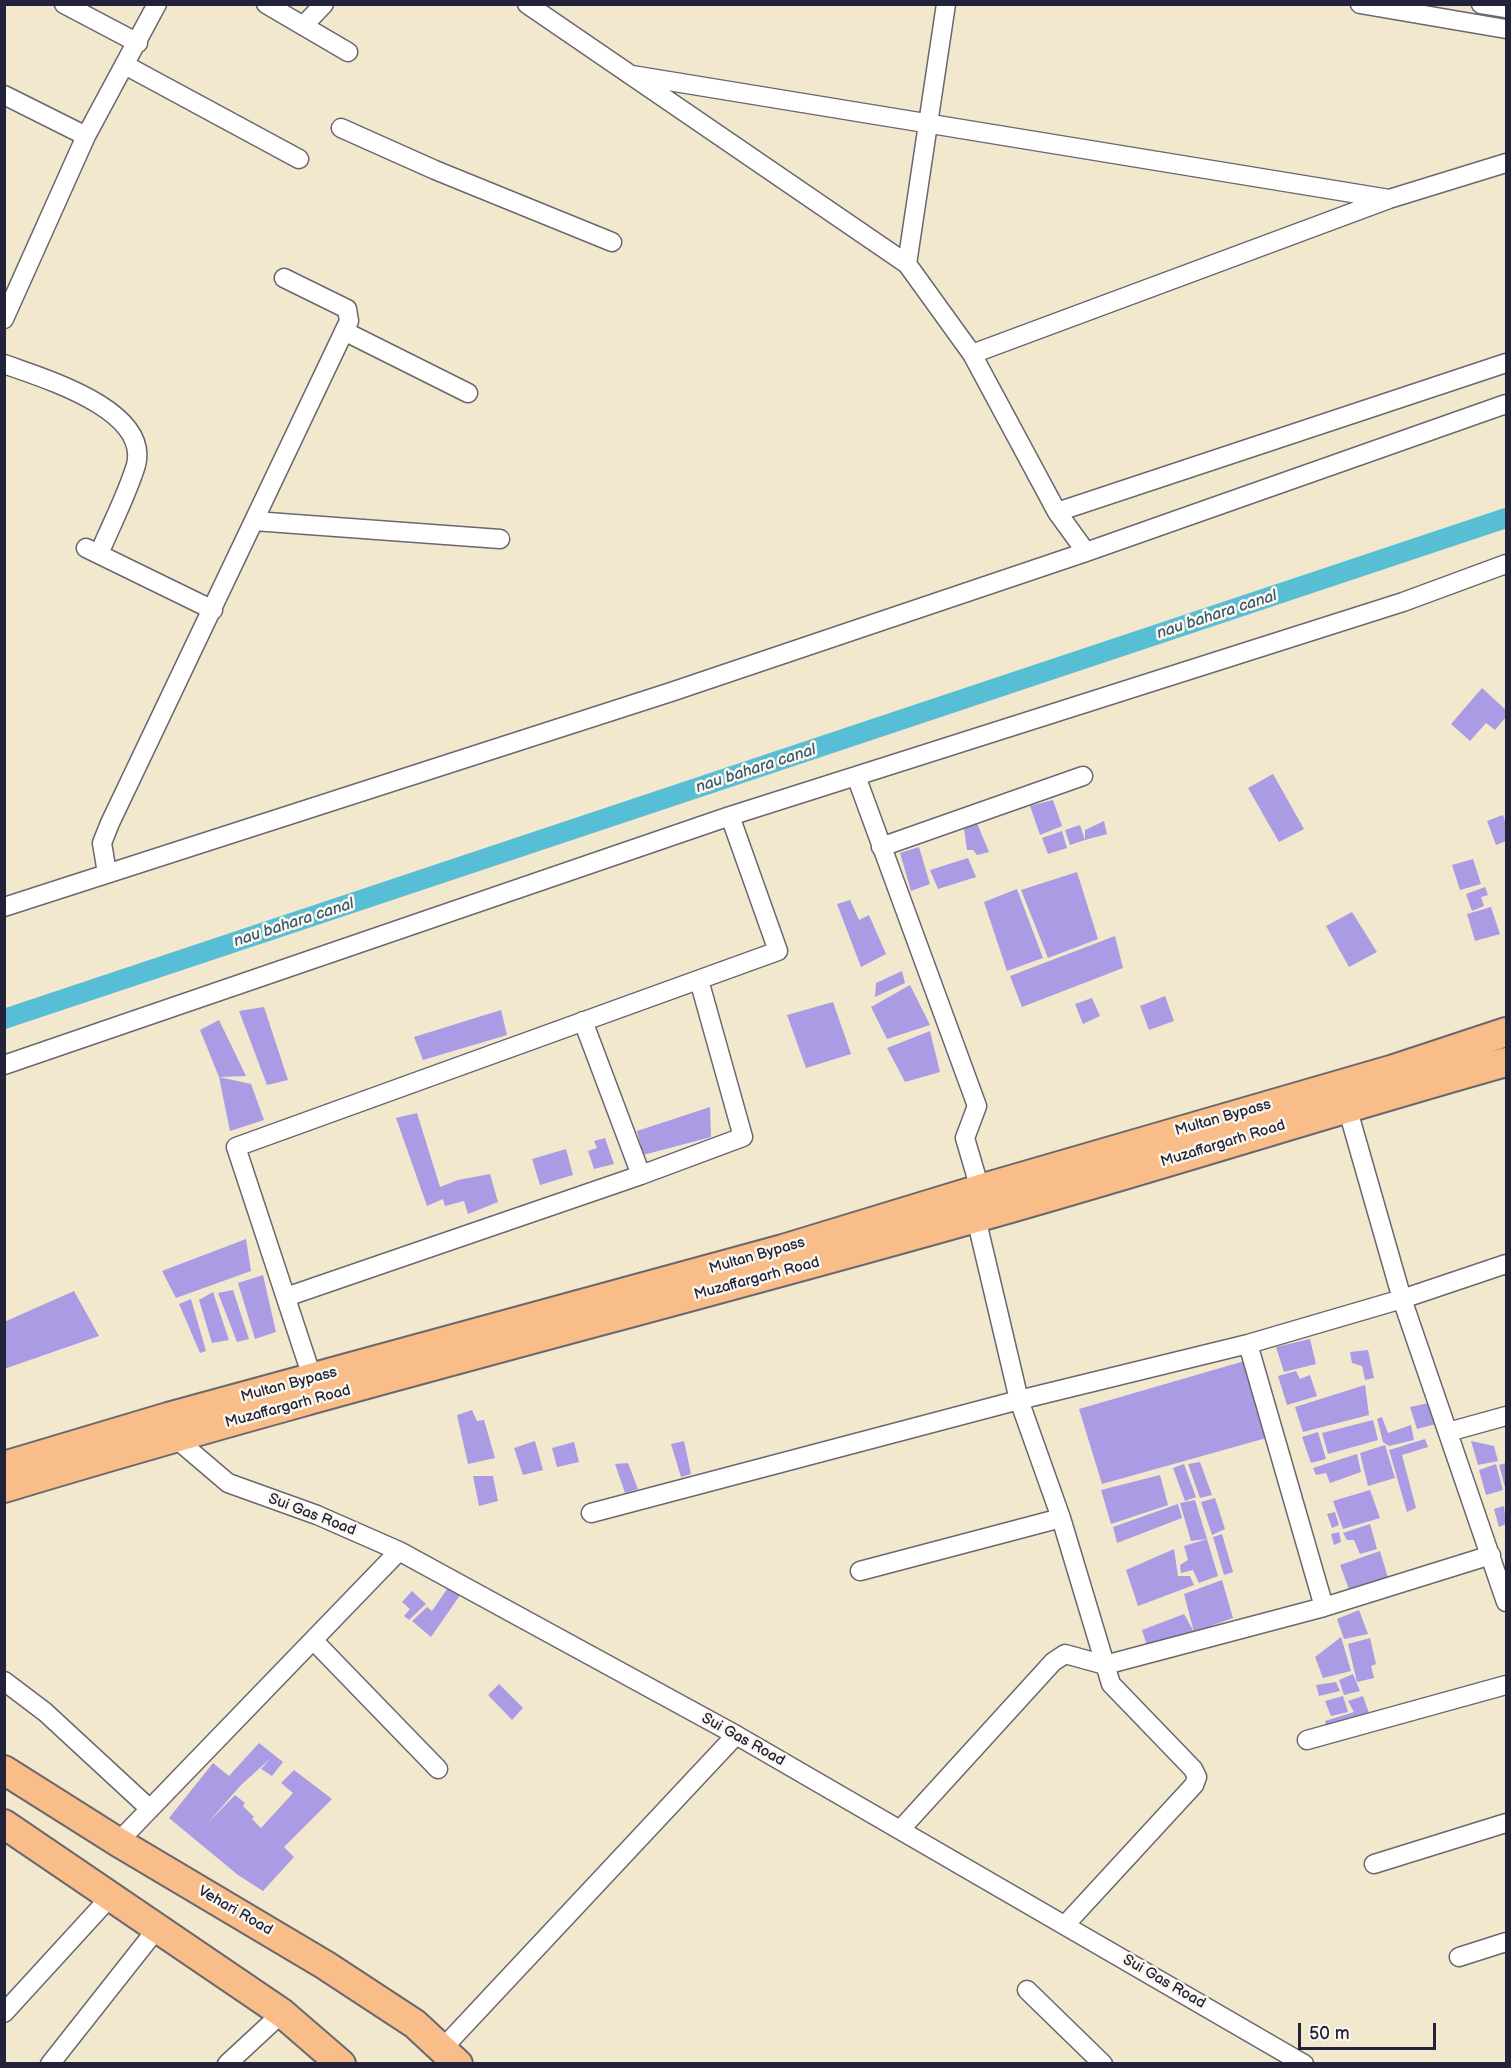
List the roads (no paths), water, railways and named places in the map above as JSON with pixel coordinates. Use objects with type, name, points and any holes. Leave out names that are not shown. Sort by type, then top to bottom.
[{"type":"main road","name":"Multan Bypass","points":[[4,1466],[168,1417],[316,1389],[980,1189],[1382,1072],[1506,1032]]},
{"type":"main road","name":"Muzaffargarh Road","points":[[4,1488],[174,1437],[316,1389],[976,1218],[1506,1062]]},
{"type":"main road","name":"Vehari Road","points":[[4,1770],[117,1842],[325,1965],[415,2024],[450,2056]]},
{"type":"main road","points":[[4,1824],[159,1926],[282,2013],[328,2059]]},
{"type":"street","points":[[64,4],[138,43]]},
{"type":"street","points":[[4,319],[86,136],[157,4]]},
{"type":"street","points":[[266,4],[348,52]]},
{"type":"street","points":[[303,26],[324,4]]},
{"type":"street","points":[[527,4],[907,264],[972,354],[1057,512],[1086,552]]},
{"type":"street","points":[[907,264],[930,123],[946,4]]},
{"type":"street","points":[[1360,4],[1506,29]]},
{"type":"street","points":[[125,65],[299,159]]},
{"type":"street","points":[[632,75],[1389,199]]},
{"type":"street","points":[[4,94],[86,136]]},
{"type":"street","points":[[341,128],[435,170],[612,242]]},
{"type":"street","points":[[972,354],[1389,199],[1506,163]]},
{"type":"street","points":[[107,873],[102,843],[110,823],[349,321],[347,309],[284,278]]},
{"type":"street","points":[[344,331],[468,393]]},
{"type":"street","points":[[1057,512],[1506,363]]},
{"type":"street","points":[[4,364],[81,392],[131,432],[136,447],[136,463],[93,551],[213,610]]},
{"type":"street","points":[[4,907],[671,692],[1086,552],[1506,404]]},
{"type":"street","points":[[254,521],[500,539]]},
{"type":"street","points":[[4,1065],[730,816],[1403,602],[1506,564]]},
{"type":"street","points":[[856,776],[976,1106],[965,1138],[980,1189]]},
{"type":"street","points":[[880,847],[1083,776]]},
{"type":"street","points":[[316,1389],[236,1147],[778,951],[730,816]]},
{"type":"street","points":[[286,1297],[641,1175],[743,1137],[699,980]]},
{"type":"street","points":[[583,1022],[641,1175]]},
{"type":"street","points":[[1347,1107],[1402,1299],[1506,1602]]},
{"type":"street","points":[[976,1218],[1019,1400],[1061,1518],[1111,1684],[1193,1769],[1197,1777],[1194,1785],[1065,1925]]},
{"type":"street","points":[[591,1513],[1019,1400],[1248,1344],[1402,1299],[1506,1264]]},
{"type":"street","points":[[1248,1344],[1324,1607]]},
{"type":"street","points":[[1448,1432],[1506,1416]]},
{"type":"street","name":"Sui Gas Road","points":[[174,1437],[228,1483],[317,1515],[399,1551],[736,1735],[1304,2064]]},
{"type":"street","points":[[860,1570],[1061,1518]]},
{"type":"street","points":[[117,1842],[399,1551]]},
{"type":"street","points":[[900,1830],[1053,1662],[1065,1654],[1105,1665],[1324,1607],[1491,1555]]},
{"type":"street","points":[[312,1640],[438,1768]]},
{"type":"street","points":[[4,1681],[45,1712],[150,1809]]},
{"type":"street","points":[[1306,1740],[1506,1684]]},
{"type":"street","points":[[450,2056],[736,1735]]},
{"type":"street","points":[[1374,1864],[1506,1823]]},
{"type":"street","points":[[4,2013],[112,1895]]},
{"type":"street","points":[[50,2064],[159,1926]]},
{"type":"street","points":[[1458,1957],[1505,1946]]},
{"type":"street","points":[[1027,1989],[1103,2064]]},
{"type":"street","points":[[227,2064],[282,2013]]},
{"type":"waterway","name":"nau bahara canal","points":[[4,1019],[1506,518]]}]
